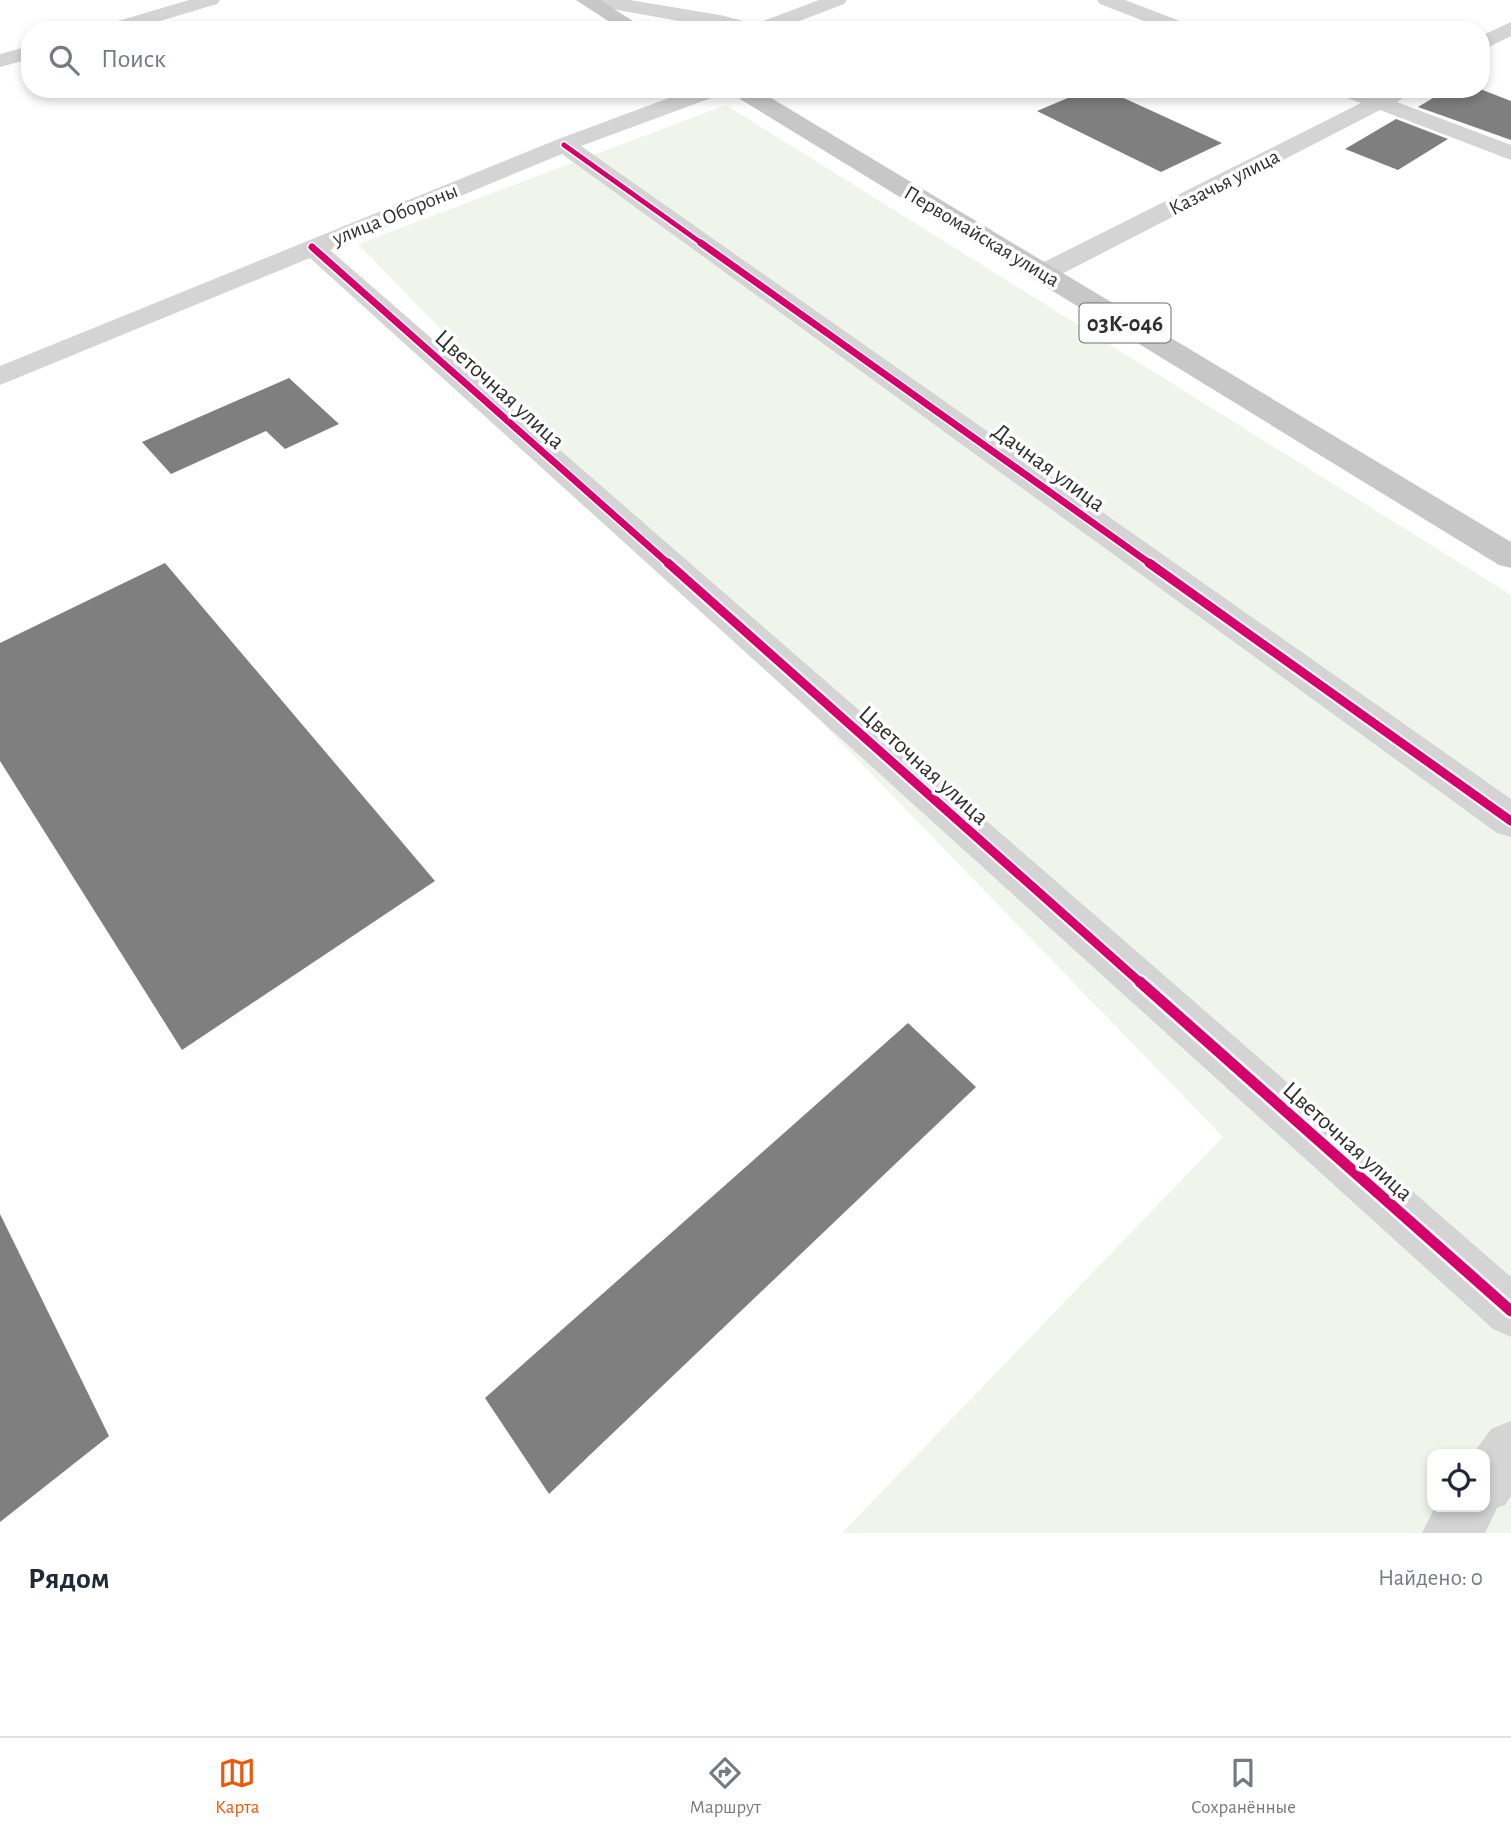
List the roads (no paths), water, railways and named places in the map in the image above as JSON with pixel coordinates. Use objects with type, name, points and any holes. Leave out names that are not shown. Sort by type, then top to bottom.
[{"type":"main road","points":[[586,0],[622,21]]},
{"type":"main road","name":"Первомайская улица","points":[[755,98],[1511,557]]},
{"type":"street","points":[[139,21],[210,0]]},
{"type":"street","points":[[595,0],[724,21]]},
{"type":"street","points":[[780,21],[837,0]]},
{"type":"street","points":[[1107,0],[1162,21]]},
{"type":"street","points":[[1490,40],[1511,28]]},
{"type":"street","points":[[0,61],[21,55]]},
{"type":"street","name":"улица Обороны","points":[[0,376],[564,145],[690,98]]},
{"type":"street","points":[[1368,98],[1511,153]]},
{"type":"street","name":"Казачья улица","points":[[1043,273],[1390,98]]},
{"type":"street","name":"Дачная улица","points":[[564,145],[1511,821]]},
{"type":"street","name":"Цветочная улица","points":[[312,247],[1511,1311]]},
{"type":"street","points":[[1490,1478],[1511,1449]]},
{"type":"street","points":[[1451,1533],[1466,1512]]}]
